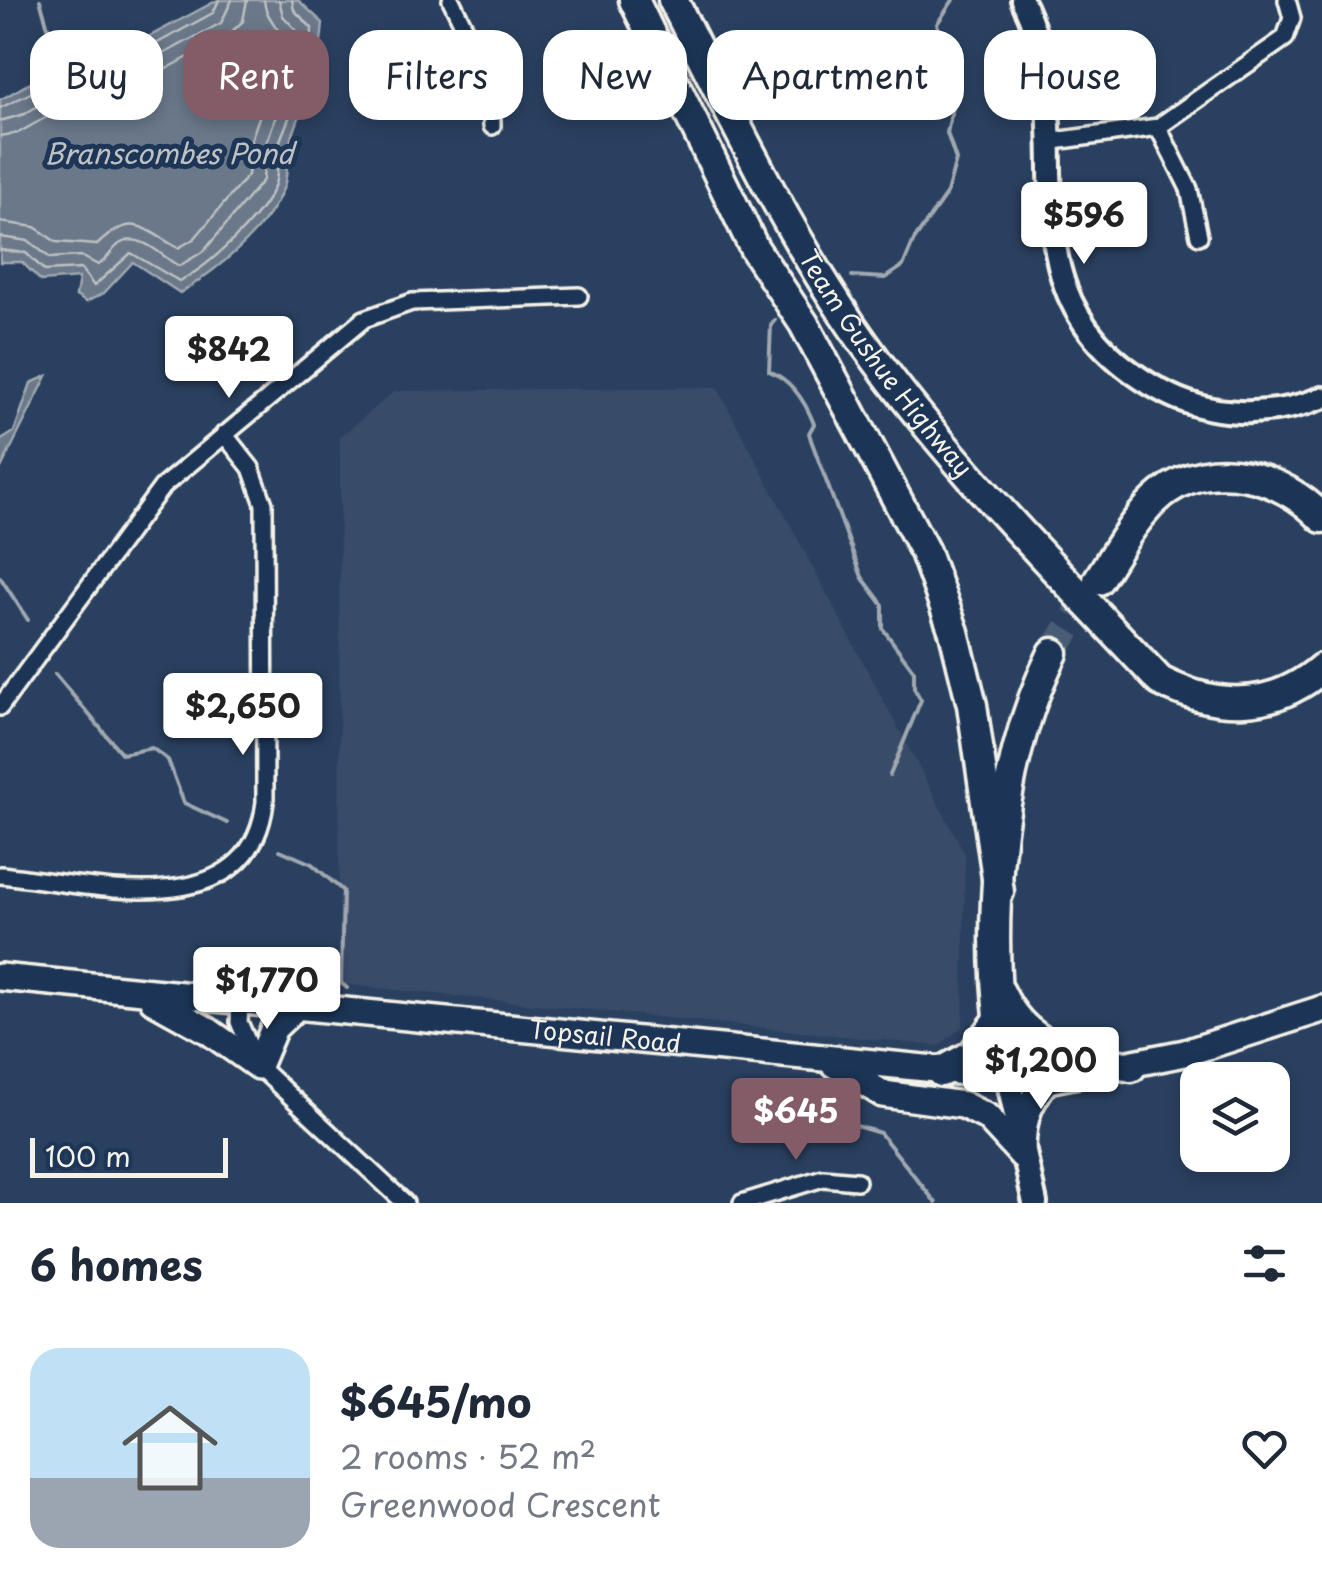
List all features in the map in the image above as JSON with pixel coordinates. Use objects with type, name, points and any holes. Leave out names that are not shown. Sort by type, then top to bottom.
[{"type":"highway","name":"Team Gushue Highway","points":[[634,0],[754,248],[804,324],[896,492],[943,598],[972,704],[999,892]]},
{"type":"highway","name":"Team Gushue Highway","points":[[673,0],[816,272],[938,436],[1160,682],[1190,694],[1239,704],[1287,692],[1322,668]]},
{"type":"highway","points":[[1098,580],[1160,495],[1184,480],[1216,474],[1251,475],[1303,499],[1322,518]]},
{"type":"highway","points":[[1008,1078],[996,982],[999,892],[1023,723],[1053,653]]},
{"type":"highway","points":[[996,982],[1022,1028],[1044,1045],[1131,1067]]},
{"type":"highway","points":[[941,1072],[972,1055],[998,1021]]},
{"type":"main road","name":"Topsail Road","points":[[0,978],[1048,1080],[1131,1067],[1322,1009]]},
{"type":"main road","points":[[148,994],[158,1007],[207,1030],[258,1066],[274,1028],[294,1008]]},
{"type":"main road","points":[[830,1061],[883,1094],[963,1105],[987,1117],[1022,1155]]},
{"type":"main road","points":[[1008,1078],[1035,1203]]},
{"type":"main road","points":[[1022,1155],[1022,1122],[1048,1080]]},
{"type":"street","points":[[451,0],[491,82],[492,126]]},
{"type":"street","points":[[1022,0],[1042,49],[1048,215],[1057,265],[1077,314],[1104,348],[1141,380],[1178,400],[1264,414],[1322,398]]},
{"type":"street","points":[[1047,142],[1158,127],[1285,38],[1292,18],[1287,0]]},
{"type":"street","points":[[1158,127],[1189,189],[1199,236]]},
{"type":"street","points":[[0,707],[154,497],[224,434],[381,310],[412,302],[579,296]]},
{"type":"street","points":[[0,874],[177,890],[218,877],[236,864],[254,838],[265,802],[266,514],[251,468],[224,434]]},
{"type":"street","points":[[240,1004],[239,1022],[258,1066],[405,1203]]},
{"type":"street","points":[[742,1203],[823,1178],[856,1181]]},
{"type":"shaded area","points":[[717,387],[965,854],[963,1026],[939,1046],[339,984],[340,437],[395,391]]},
{"type":"water","name":"Branscombes Pond","points":[[218,0],[298,0],[323,23],[322,30],[183,30],[183,120],[298,120],[289,149],[285,184],[265,220],[225,261],[180,293],[133,262],[104,293],[86,302],[76,296],[79,278],[41,281],[22,262],[0,262],[0,100],[30,83],[30,120],[163,120],[161,30]]},
{"type":"water","points":[[47,376],[0,470],[0,441],[14,432],[31,383]]},
{"type":"waterway","points":[[40,0],[49,30]]},
{"type":"waterway","points":[[852,276],[885,278],[903,266],[914,240],[947,193],[956,160],[947,133],[957,86],[937,24],[953,0]]},
{"type":"waterway","points":[[775,320],[771,325],[769,371],[791,386],[810,415],[814,424],[809,433],[811,440],[862,577],[883,605],[883,629],[914,671],[914,688],[921,700],[890,775]]},
{"type":"waterway","points":[[0,577],[28,620]]},
{"type":"waterway","points":[[55,674],[122,754],[152,748],[168,760],[184,803],[227,823]]},
{"type":"waterway","points":[[280,850],[312,864],[343,891],[341,983],[347,988]]},
{"type":"waterway","points":[[822,1107],[833,1119],[880,1133],[936,1203]]},
{"type":"tunnel","points":[[1053,653],[1097,582]]}]
